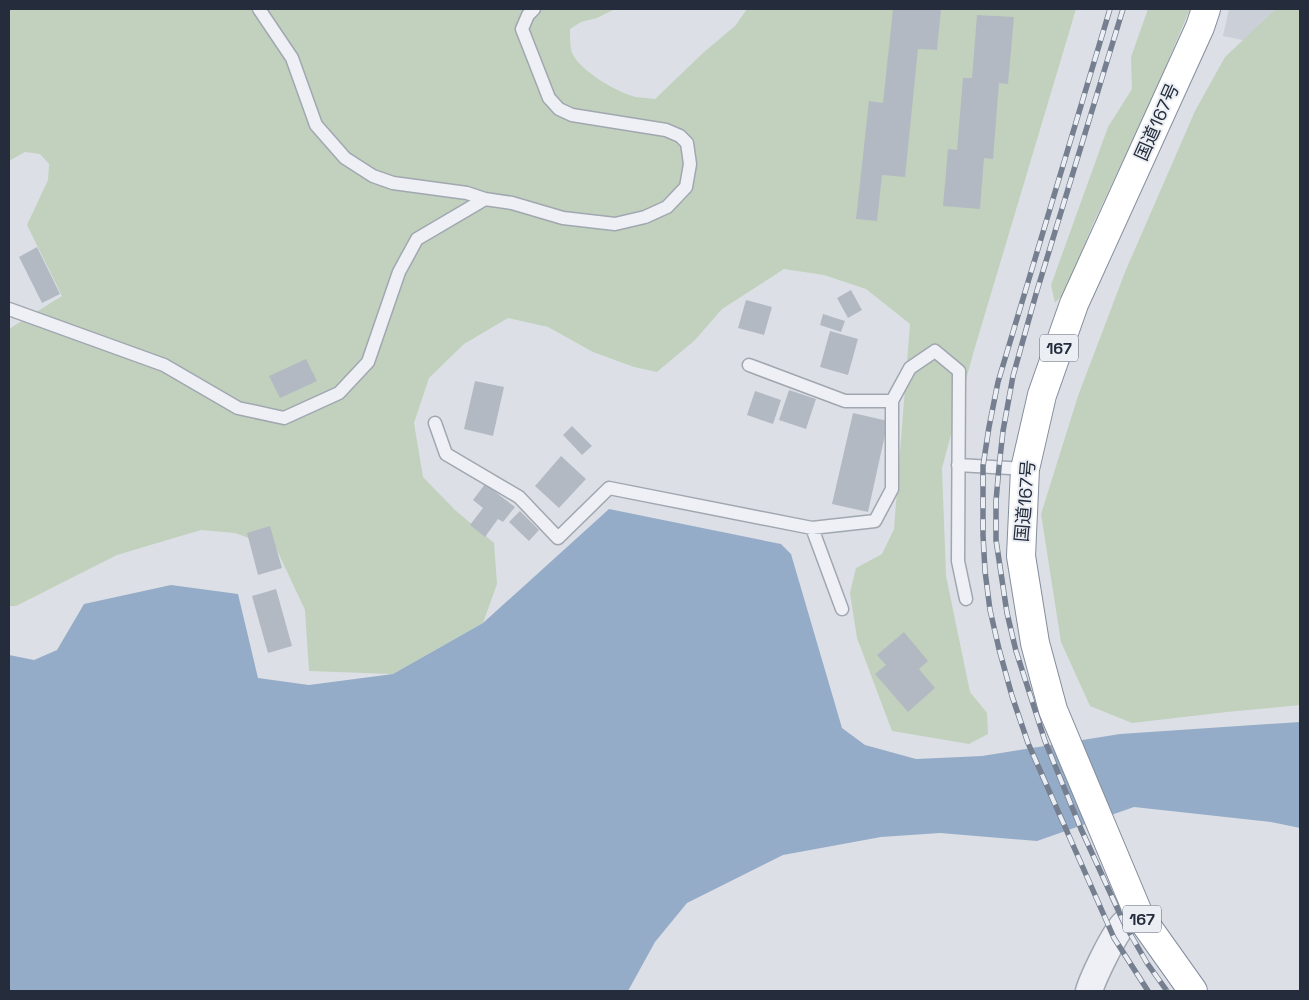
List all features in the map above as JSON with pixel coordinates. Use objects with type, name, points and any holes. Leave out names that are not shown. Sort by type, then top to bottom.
[{"type":"highway","name":"国道167号","points":[[1192,991],[1139,915],[1053,710],[1035,643],[1021,556],[1025,468],[1042,395],[1074,304],[1200,27],[1206,9]]},
{"type":"street","points":[[1089,991],[1092,979],[1114,938],[1124,924],[1139,915]]},
{"type":"lane","points":[[259,9],[292,58],[316,125],[345,158],[373,176],[393,183],[467,193],[485,199],[512,203],[563,218],[615,224],[645,217],[667,207],[686,187],[690,164],[687,143],[680,136],[666,130],[572,115],[558,109],[549,98],[522,30],[528,15],[534,9]]},
{"type":"lane","points":[[9,309],[164,365],[238,408],[284,418],[339,393],[368,362],[399,272],[417,239],[485,199]]},
{"type":"lane","points":[[435,423],[446,454],[519,498],[558,538],[609,488],[812,528],[875,521],[892,489],[892,401],[910,368],[935,351],[959,371],[958,561],[966,598]]},
{"type":"lane","points":[[748,365],[845,401],[892,401]]},
{"type":"lane","points":[[958,465],[1025,468]]},
{"type":"lane","points":[[812,528],[842,609]]},
{"type":"shaded area","points":[[1229,9],[1300,9],[1300,52],[1223,36]]},
{"type":"green space","points":[[9,9],[615,9],[597,18],[581,22],[570,29],[571,49],[574,56],[588,71],[608,85],[628,95],[655,99],[704,52],[735,26],[747,9],[1076,9],[973,354],[942,468],[946,576],[970,692],[987,713],[988,734],[969,744],[892,731],[857,638],[850,593],[856,568],[882,554],[894,529],[910,324],[866,289],[824,275],[784,269],[722,309],[695,340],[657,372],[634,367],[593,352],[548,327],[508,318],[464,344],[429,378],[414,423],[423,477],[455,510],[494,543],[497,584],[483,623],[393,674],[309,671],[305,610],[276,548],[235,533],[201,530],[117,555],[16,606],[9,606],[9,329],[62,296],[27,225],[48,180],[49,164],[40,154],[25,152],[9,161]]},
{"type":"green space","points":[[1148,9],[1190,9],[1151,101],[1093,224],[1065,292],[1055,303],[1051,285],[1108,127],[1132,89],[1131,57]]},
{"type":"green space","points":[[1276,9],[1300,9],[1300,705],[1132,723],[1090,706],[1061,642],[1041,514],[1078,396],[1125,272],[1195,111],[1225,57]]},
{"type":"water","points":[[609,509],[781,544],[791,554],[842,728],[865,745],[916,759],[982,756],[1120,734],[1300,722],[1300,828],[1271,822],[1134,807],[1037,841],[940,833],[881,837],[783,855],[687,903],[655,942],[628,991],[9,991],[9,655],[34,660],[57,650],[84,604],[171,585],[238,594],[258,678],[309,685],[393,674],[483,623]]},
{"type":"building","points":[[893,9],[941,9],[937,50],[918,49],[905,177],[882,175],[877,221],[856,219],[869,101],[883,103]]},
{"type":"building","points":[[977,15],[1014,17],[1008,84],[999,83],[993,159],[984,158],[980,209],[943,206],[948,149],[957,150],[963,78],[972,78]]},
{"type":"building","points":[[37,247],[60,294],[42,303],[19,257]]},
{"type":"building","points":[[851,290],[862,310],[848,318],[837,298]]},
{"type":"building","points":[[746,300],[772,307],[764,335],[738,328]]},
{"type":"building","points":[[823,314],[845,321],[841,332],[820,325]]},
{"type":"building","points":[[830,331],[858,339],[848,375],[820,367]]},
{"type":"building","points":[[306,359],[317,381],[280,398],[269,376]]},
{"type":"building","points":[[475,381],[504,387],[493,436],[464,429]]},
{"type":"building","points":[[789,390],[816,399],[806,429],[779,420]]},
{"type":"building","points":[[755,391],[781,400],[773,424],[747,415]]},
{"type":"building","points":[[853,413],[888,421],[868,512],[832,504]]},
{"type":"building","points":[[572,426],[592,446],[582,455],[563,435]]},
{"type":"building","points":[[561,456],[586,479],[559,508],[535,486]]},
{"type":"building","points":[[485,484],[515,507],[503,522],[498,519],[485,537],[470,525],[483,508],[473,500]]},
{"type":"building","points":[[520,511],[539,530],[529,541],[509,522]]},
{"type":"building","points":[[270,526],[282,568],[258,575],[247,533]]},
{"type":"building","points":[[276,589],[292,646],[268,653],[252,596]]},
{"type":"building","points":[[904,632],[928,661],[919,669],[935,688],[908,712],[875,674],[886,665],[877,655]]},
{"type":"railway","points":[[1110,9],[998,382],[983,466],[983,535],[990,610],[1012,696],[1028,743],[1114,938],[1148,991]]},
{"type":"railway","points":[[1123,9],[1036,294],[1013,376],[1003,431],[999,467],[996,501],[996,540],[1007,613],[1016,651],[1045,741],[1081,829],[1124,923],[1147,963],[1167,991]]}]
